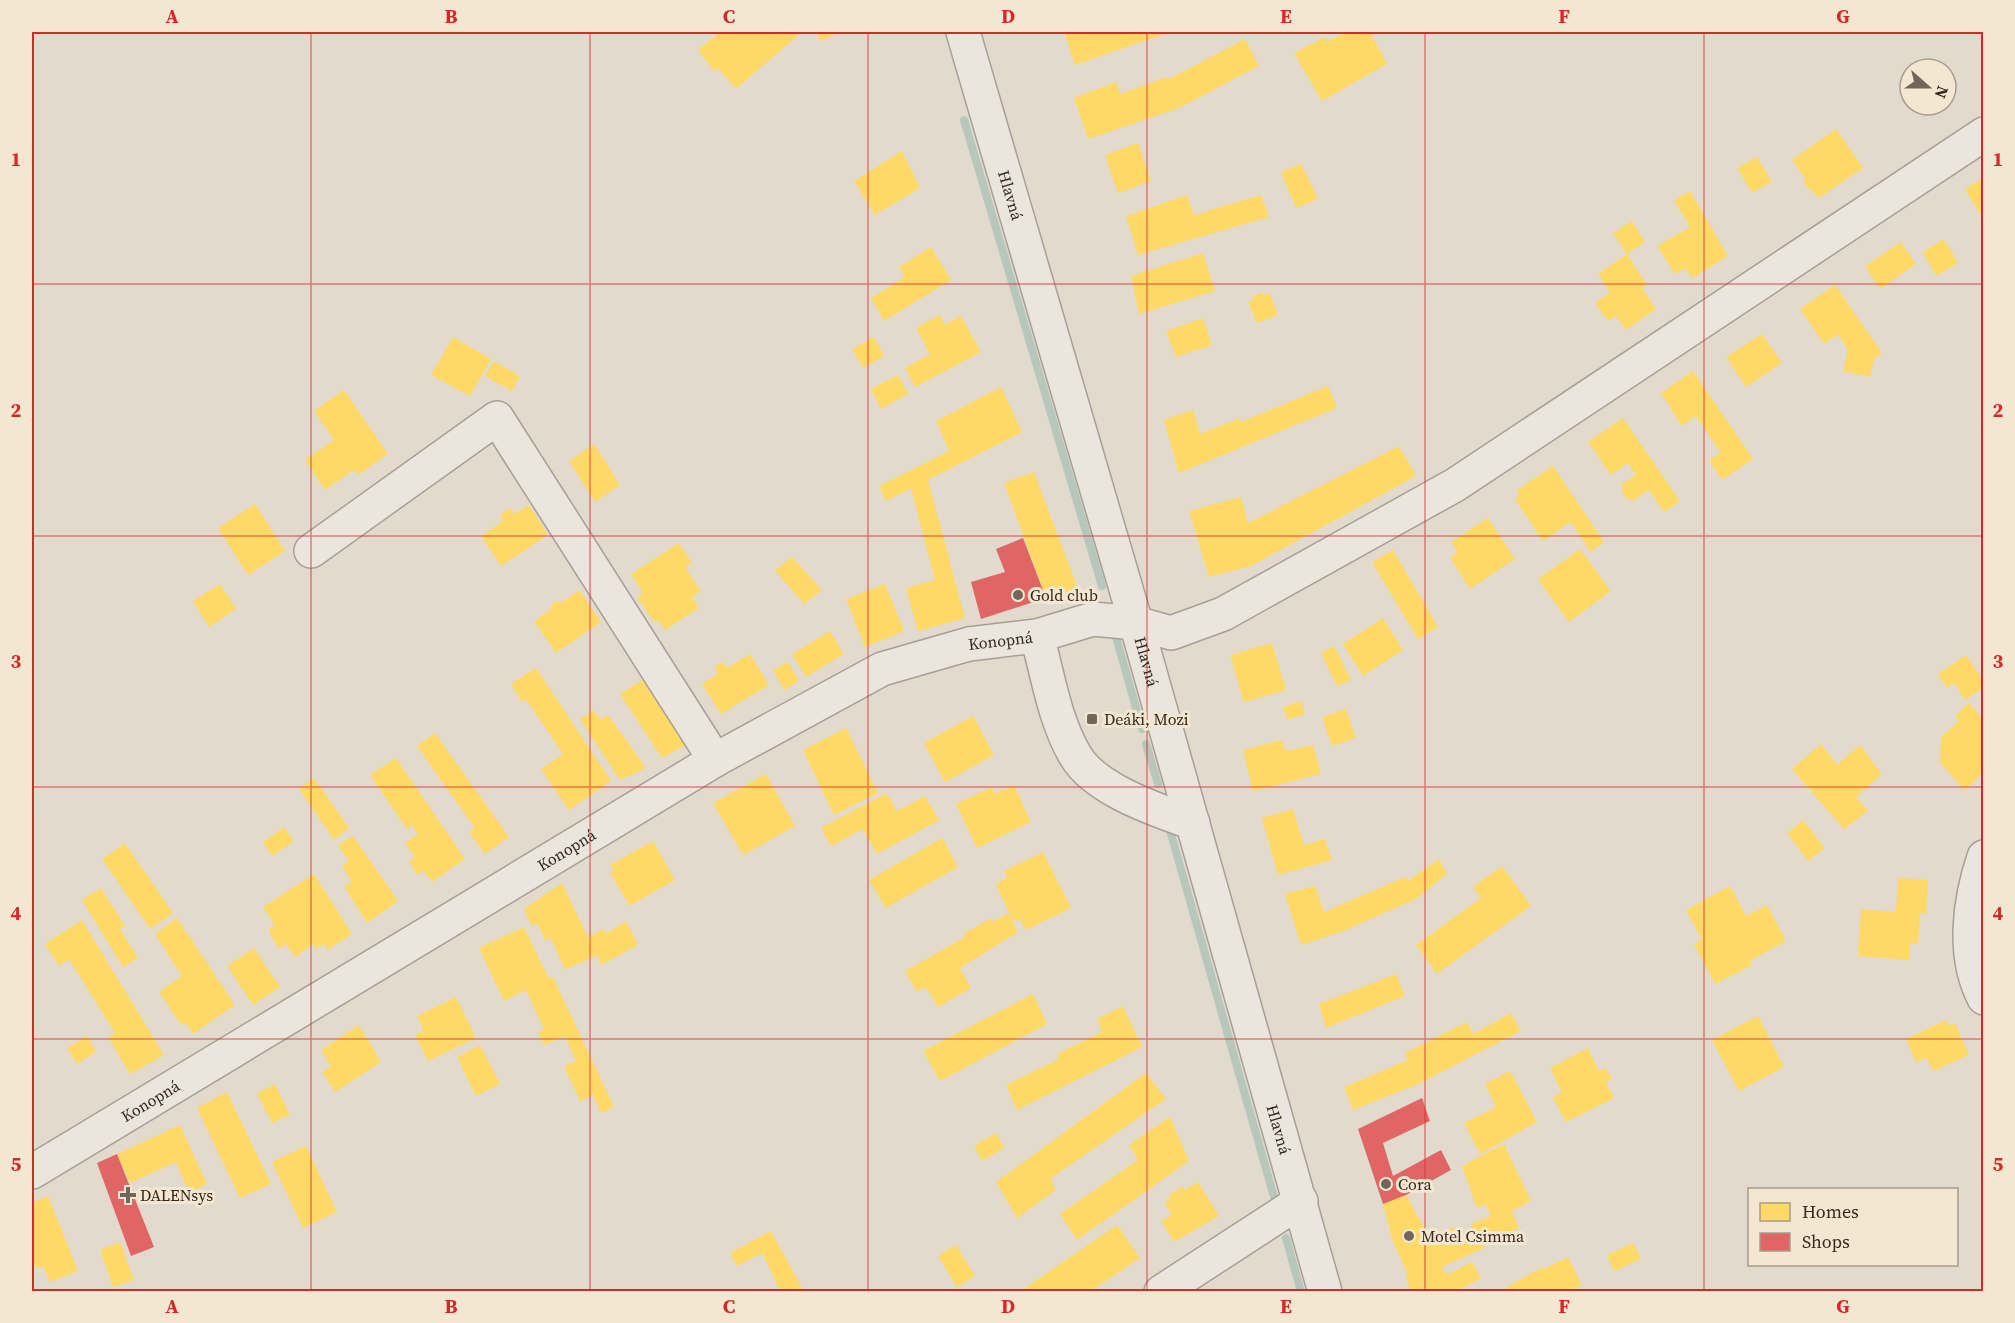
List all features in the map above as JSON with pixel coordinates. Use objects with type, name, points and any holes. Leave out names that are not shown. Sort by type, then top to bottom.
[{"type":"street","name":"Hlavná","points":[[963,32],[1136,623],[1325,1292]]},
{"type":"street","name":"Konopná","points":[[32,1172],[715,759],[882,669],[969,644],[1038,636],[1093,619],[1136,623],[1172,633],[1222,614],[1455,484],[1983,134]]},
{"type":"street","points":[[311,551],[497,418],[715,759]]},
{"type":"street","points":[[1038,636],[1060,720],[1076,756],[1096,777],[1140,803],[1193,823]]},
{"type":"street","points":[[1983,857],[1969,921],[1974,981],[1983,998]]},
{"type":"street","points":[[1161,1292],[1301,1201]]},
{"type":"building: Homes","points":[[720,32],[802,32],[736,89],[718,68],[714,71],[698,50]]},
{"type":"building: Homes","points":[[817,32],[840,32],[820,41]]},
{"type":"building: Homes","points":[[1064,32],[1170,32],[1075,65]]},
{"type":"building: Homes","points":[[1346,32],[1370,32],[1387,64],[1322,101],[1294,53],[1325,37],[1327,42]]},
{"type":"building: Homes","points":[[1245,39],[1259,66],[1179,108],[1088,139],[1074,98],[1116,82],[1120,94],[1167,77],[1169,79]]},
{"type":"building: Homes","points":[[1836,129],[1863,168],[1819,198],[1804,184],[1805,178],[1792,160]]},
{"type":"building: Homes","points":[[1138,143],[1151,181],[1118,193],[1105,155]]},
{"type":"building: Homes","points":[[902,151],[920,188],[875,215],[854,181]]},
{"type":"building: Homes","points":[[1757,157],[1772,182],[1752,193],[1737,168]]},
{"type":"building: Homes","points":[[1301,164],[1318,199],[1296,208],[1281,172]]},
{"type":"building: Homes","points":[[1983,178],[1983,219],[1965,189]]},
{"type":"building: Homes","points":[[1690,191],[1728,256],[1692,278],[1685,268],[1675,274],[1657,246],[1690,227],[1674,200]]},
{"type":"building: Homes","points":[[1187,195],[1194,215],[1261,195],[1269,217],[1138,255],[1126,216]]},
{"type":"building: Homes","points":[[1632,221],[1645,242],[1627,254],[1613,233]]},
{"type":"building: Homes","points":[[1944,239],[1958,263],[1936,276],[1923,252]]},
{"type":"building: Homes","points":[[1901,242],[1916,264],[1880,289],[1865,266]]},
{"type":"building: Homes","points":[[931,247],[951,280],[884,321],[871,298],[905,277],[899,267]]},
{"type":"building: Homes","points":[[1203,253],[1215,291],[1139,314],[1131,276]]},
{"type":"building: Homes","points":[[1627,254],[1647,285],[1642,288],[1656,309],[1626,330],[1616,316],[1608,321],[1595,303],[1610,292],[1598,274]]},
{"type":"building: Homes","points":[[1835,285],[1882,353],[1874,359],[1870,377],[1843,371],[1848,350],[1838,334],[1824,344],[1800,309]]},
{"type":"building: Homes","points":[[1262,292],[1264,295],[1270,293],[1278,315],[1257,323],[1248,302],[1254,299],[1253,296]]},
{"type":"building: Homes","points":[[940,315],[945,325],[961,316],[981,352],[915,387],[905,368],[930,354],[916,328]]},
{"type":"building: Homes","points":[[1203,318],[1212,345],[1176,357],[1166,331]]},
{"type":"building: Homes","points":[[1762,334],[1782,363],[1746,387],[1726,357]]},
{"type":"building: Homes","points":[[453,337],[491,359],[470,396],[431,375]]},
{"type":"building: Homes","points":[[874,337],[884,356],[863,368],[852,349]]},
{"type":"building: Homes","points":[[494,361],[520,376],[512,391],[485,376]]},
{"type":"building: Homes","points":[[1693,371],[1753,459],[1722,480],[1709,460],[1721,453],[1696,416],[1682,426],[1661,393]]},
{"type":"building: Homes","points":[[898,375],[908,394],[881,409],[871,389]]},
{"type":"building: Homes","points":[[1328,386],[1337,408],[1179,473],[1164,420],[1193,410],[1200,434],[1240,418],[1241,422]]},
{"type":"building: Homes","points":[[1001,387],[1022,432],[928,480],[965,618],[918,631],[906,588],[935,580],[911,488],[886,501],[879,486],[949,451],[936,421]]},
{"type":"building: Homes","points":[[344,390],[388,454],[358,475],[354,470],[325,490],[305,460],[334,440],[314,411]]},
{"type":"building: Homes","points":[[1623,418],[1680,501],[1664,512],[1649,490],[1633,501],[1626,498],[1622,491],[1622,484],[1636,475],[1628,463],[1611,475],[1588,442]]},
{"type":"building: Homes","points":[[594,444],[620,485],[595,502],[569,461]]},
{"type":"building: Homes","points":[[1399,446],[1416,476],[1251,566],[1209,577],[1189,511],[1241,497],[1248,523]]},
{"type":"building: Homes","points":[[1553,466],[1604,542],[1591,552],[1571,522],[1543,541],[1515,499],[1520,495],[1517,490]]},
{"type":"building: Homes","points":[[1034,472],[1078,589],[1046,598],[1004,483]]},
{"type":"building: Homes","points":[[255,504],[285,551],[248,575],[218,528]]},
{"type":"building: Homes","points":[[529,505],[548,535],[501,566],[481,536],[503,521],[500,515],[510,508],[514,514]]},
{"type":"building: Homes","points":[[1488,518],[1515,559],[1470,589],[1450,557],[1458,552],[1451,542]]},
{"type":"building: Homes","points":[[679,543],[692,563],[685,567],[701,591],[692,597],[699,608],[665,630],[658,620],[654,622],[637,597],[643,593],[631,574]]},
{"type":"building: Homes","points":[[1580,549],[1611,591],[1569,622],[1538,579]]},
{"type":"building: Homes","points":[[1393,550],[1438,627],[1418,639],[1372,562]]},
{"type":"building: Homes","points":[[792,557],[822,590],[804,604],[775,570]]},
{"type":"building: Homes","points":[[220,584],[236,609],[209,627],[193,601]]},
{"type":"building: Homes","points":[[885,584],[904,631],[865,647],[846,599]]},
{"type":"building: Homes","points":[[579,590],[601,622],[556,653],[534,621],[550,610],[552,604],[557,601],[563,602]]},
{"type":"building: Homes","points":[[1383,618],[1403,650],[1363,676],[1343,644]]},
{"type":"building: Homes","points":[[830,631],[844,654],[806,677],[792,654]]},
{"type":"building: Homes","points":[[1272,643],[1286,690],[1244,702],[1230,655]]},
{"type":"building: Homes","points":[[1334,646],[1351,680],[1337,686],[1321,653]]},
{"type":"building: Homes","points":[[750,654],[769,685],[721,714],[702,684],[718,674],[714,667],[723,662],[727,668]]},
{"type":"building: Homes","points":[[1966,655],[1983,680],[1983,688],[1965,700],[1954,683],[1947,688],[1938,674]]},
{"type":"building: Homes","points":[[788,662],[799,681],[784,690],[773,670]]},
{"type":"building: Homes","points":[[536,668],[611,781],[569,810],[541,769],[563,754],[526,699],[522,702],[511,684]]},
{"type":"building: Homes","points":[[647,677],[691,742],[662,758],[620,694]]},
{"type":"building: Homes","points":[[1301,701],[1305,714],[1287,720],[1283,707]]},
{"type":"building: Homes","points":[[1969,703],[1983,719],[1983,773],[1965,790],[1940,763],[1941,737],[1959,721],[1955,716]]},
{"type":"building: Homes","points":[[1346,709],[1356,738],[1332,746],[1322,717]]},
{"type":"building: Homes","points":[[594,710],[600,720],[608,715],[646,768],[620,780],[580,719]]},
{"type":"building: Homes","points":[[973,716],[994,755],[945,782],[924,743]]},
{"type":"building: Homes","points":[[846,728],[878,793],[834,815],[803,750]]},
{"type":"building: Homes","points":[[435,733],[509,837],[485,854],[469,832],[475,828],[417,746]]},
{"type":"building: Homes","points":[[1282,740],[1286,751],[1313,745],[1321,774],[1253,791],[1243,750]]},
{"type":"building: Homes","points":[[1821,744],[1837,765],[1860,745],[1882,774],[1856,797],[1868,811],[1844,829],[1792,769]]},
{"type":"building: Homes","points":[[396,758],[465,859],[432,882],[424,871],[417,875],[409,861],[415,857],[405,843],[418,834],[412,825],[407,829],[370,775]]},
{"type":"building: Homes","points":[[766,774],[795,826],[743,855],[713,803]]},
{"type":"building: Homes","points":[[314,778],[349,828],[334,840],[299,789]]},
{"type":"building: Homes","points":[[1014,785],[1031,822],[977,848],[956,804],[992,787],[995,794]]},
{"type":"building: Homes","points":[[887,793],[897,811],[925,796],[939,820],[877,854],[863,829],[831,846],[821,828]]},
{"type":"building: Homes","points":[[1293,809],[1304,845],[1325,839],[1332,860],[1278,875],[1262,818]]},
{"type":"building: Homes","points":[[1803,820],[1825,848],[1808,861],[1787,833]]},
{"type":"building: Homes","points":[[284,827],[294,841],[272,856],[263,842]]},
{"type":"building: Homes","points":[[353,836],[398,901],[367,923],[344,886],[352,882],[342,866],[349,861],[338,845]]},
{"type":"building: Homes","points":[[942,838],[958,867],[886,908],[869,880]]},
{"type":"building: Homes","points":[[653,841],[675,880],[629,906],[610,872],[614,870],[610,865]]},
{"type":"building: Homes","points":[[125,843],[173,913],[150,929],[102,859]]},
{"type":"building: Homes","points":[[1043,852],[1071,908],[1026,930],[1020,919],[1014,922],[996,885],[1007,877],[1004,871]]},
{"type":"building: Homes","points":[[1439,859],[1447,874],[1416,899],[1341,932],[1301,945],[1285,894],[1315,886],[1324,912],[1405,877],[1408,881]]},
{"type":"building: Homes","points":[[1502,866],[1531,906],[1437,974],[1416,945],[1481,898],[1473,887]]},
{"type":"building: Homes","points":[[314,874],[352,934],[327,950],[324,944],[316,949],[313,944],[295,957],[286,944],[279,949],[268,930],[275,925],[263,907]]},
{"type":"building: Homes","points":[[1898,878],[1928,880],[1926,914],[1920,913],[1918,944],[1910,943],[1910,960],[1858,956],[1861,909],[1896,912]]},
{"type":"building: Homes","points":[[562,883],[588,937],[604,929],[606,934],[626,921],[638,945],[601,965],[597,955],[565,970],[551,938],[546,941],[537,923],[532,926],[524,909]]},
{"type":"building: Homes","points":[[1730,886],[1746,916],[1767,905],[1786,941],[1750,961],[1752,965],[1715,984],[1694,944],[1702,940],[1686,910]]},
{"type":"building: Homes","points":[[101,888],[125,926],[120,929],[138,958],[123,967],[82,900]]},
{"type":"building: Homes","points":[[1008,913],[1018,932],[960,968],[971,988],[938,1007],[926,987],[917,992],[905,971],[965,937],[963,934],[991,918],[992,922]]},
{"type":"building: Homes","points":[[177,918],[235,1005],[193,1034],[186,1023],[181,1025],[159,992],[182,976],[155,934]]},
{"type":"building: Homes","points":[[82,920],[164,1055],[130,1074],[108,1037],[115,1033],[69,959],[59,966],[45,944]]},
{"type":"building: Homes","points":[[524,927],[549,979],[553,977],[614,1107],[601,1113],[593,1095],[580,1101],[564,1066],[576,1061],[565,1036],[544,1045],[538,1032],[544,1029],[526,990],[504,1001],[479,948]]},
{"type":"building: Homes","points":[[254,948],[280,987],[253,1005],[227,966]]},
{"type":"building: Homes","points":[[1396,974],[1405,996],[1326,1028],[1319,1004]]},
{"type":"building: Homes","points":[[1033,994],[1047,1024],[940,1081],[923,1051]]},
{"type":"building: Homes","points":[[456,997],[476,1038],[428,1061],[415,1035],[424,1030],[417,1016]]},
{"type":"building: Homes","points":[[1123,1006],[1142,1047],[1017,1110],[1006,1085],[1059,1059],[1057,1054],[1102,1032],[1097,1019]]},
{"type":"building: Homes","points":[[1511,1013],[1521,1031],[1418,1084],[1353,1110],[1344,1087],[1408,1060],[1405,1053],[1467,1022],[1473,1034]]},
{"type":"building: Homes","points":[[1758,1016],[1784,1067],[1739,1091],[1712,1040]]},
{"type":"building: Homes","points":[[1946,1020],[1949,1026],[1955,1023],[1969,1055],[1933,1071],[1927,1058],[1916,1062],[1906,1039]]},
{"type":"building: Homes","points":[[359,1025],[381,1062],[335,1092],[322,1072],[331,1066],[321,1050]]},
{"type":"building: Homes","points":[[87,1036],[96,1052],[77,1064],[67,1048]]},
{"type":"building: Homes","points":[[480,1045],[500,1084],[476,1096],[457,1057]]},
{"type":"building: Homes","points":[[1588,1048],[1599,1071],[1606,1068],[1612,1079],[1606,1082],[1614,1098],[1566,1122],[1553,1097],[1562,1092],[1550,1068]]},
{"type":"building: Homes","points":[[1510,1071],[1537,1122],[1480,1154],[1464,1123],[1496,1107],[1485,1084]]},
{"type":"building: Homes","points":[[1146,1073],[1166,1099],[1050,1179],[1056,1190],[1017,1218],[996,1182]]},
{"type":"building: Homes","points":[[275,1084],[290,1115],[272,1123],[257,1093]]},
{"type":"building: Homes","points":[[227,1092],[271,1184],[240,1198],[197,1108]]},
{"type":"building: Homes","points":[[1170,1117],[1189,1161],[1077,1240],[1060,1214],[1138,1160],[1129,1145]]},
{"type":"building: Homes","points":[[180,1125],[207,1184],[189,1192],[176,1162],[130,1183],[117,1154]]},
{"type":"building: Homes","points":[[996,1133],[1004,1148],[982,1161],[974,1146]]},
{"type":"building: Homes","points":[[1504,1144],[1531,1201],[1512,1211],[1519,1228],[1484,1248],[1442,1267],[1446,1275],[1472,1262],[1481,1278],[1455,1292],[1411,1292],[1406,1276],[1408,1275],[1392,1239],[1383,1204],[1406,1195],[1429,1237],[1454,1227],[1459,1239],[1474,1233],[1471,1224],[1491,1216],[1486,1204],[1477,1208],[1462,1166]]},
{"type":"building: Homes","points":[[306,1146],[337,1212],[303,1228],[272,1162]]},
{"type":"building: Homes","points":[[1198,1182],[1219,1216],[1174,1242],[1161,1221],[1172,1215],[1165,1203],[1170,1200],[1168,1196],[1183,1186],[1185,1190]]},
{"type":"building: Homes","points":[[48,1196],[78,1271],[50,1282],[43,1266],[36,1269],[32,1259],[32,1203]]},
{"type":"building: Homes","points":[[1117,1225],[1140,1258],[1089,1292],[1019,1292]]},
{"type":"building: Homes","points":[[771,1231],[804,1292],[781,1292],[762,1253],[737,1266],[730,1253]]},
{"type":"building: Homes","points":[[120,1242],[134,1280],[113,1287],[100,1250]]},
{"type":"building: Homes","points":[[1633,1243],[1641,1259],[1614,1271],[1607,1255]]},
{"type":"building: Homes","points":[[956,1245],[975,1276],[957,1287],[938,1256]]},
{"type":"building: Homes","points":[[1568,1257],[1582,1285],[1568,1292],[1498,1292],[1543,1267],[1544,1269]]},
{"type":"building: Shops","points":[[1023,538],[1046,598],[981,619],[971,582],[1005,572],[996,549]]},
{"type":"building: Shops","points":[[1422,1098],[1430,1121],[1383,1143],[1393,1176],[1441,1150],[1451,1170],[1406,1195],[1383,1204],[1358,1129]]},
{"type":"building: Shops","points":[[117,1154],[154,1247],[131,1256],[97,1163]]},
{"type":"waterway","points":[[964,120],[1102,586]]},
{"type":"waterway","points":[[1116,637],[1142,729]]},
{"type":"waterway","points":[[1146,744],[1158,784]]},
{"type":"waterway","points":[[1169,827],[1274,1197]]},
{"type":"waterway","points":[[1286,1238],[1301,1292]]},
{"type":"place","name":"Gold club","points":[[1018,595]]},
{"type":"place","name":"Deáki, Mozi","points":[[1092,719]]},
{"type":"place","name":"Cora","points":[[1386,1184]]},
{"type":"place","name":"DALENsys","points":[[128,1195]]},
{"type":"place","name":"Motel Csimma","points":[[1409,1236]]}]
